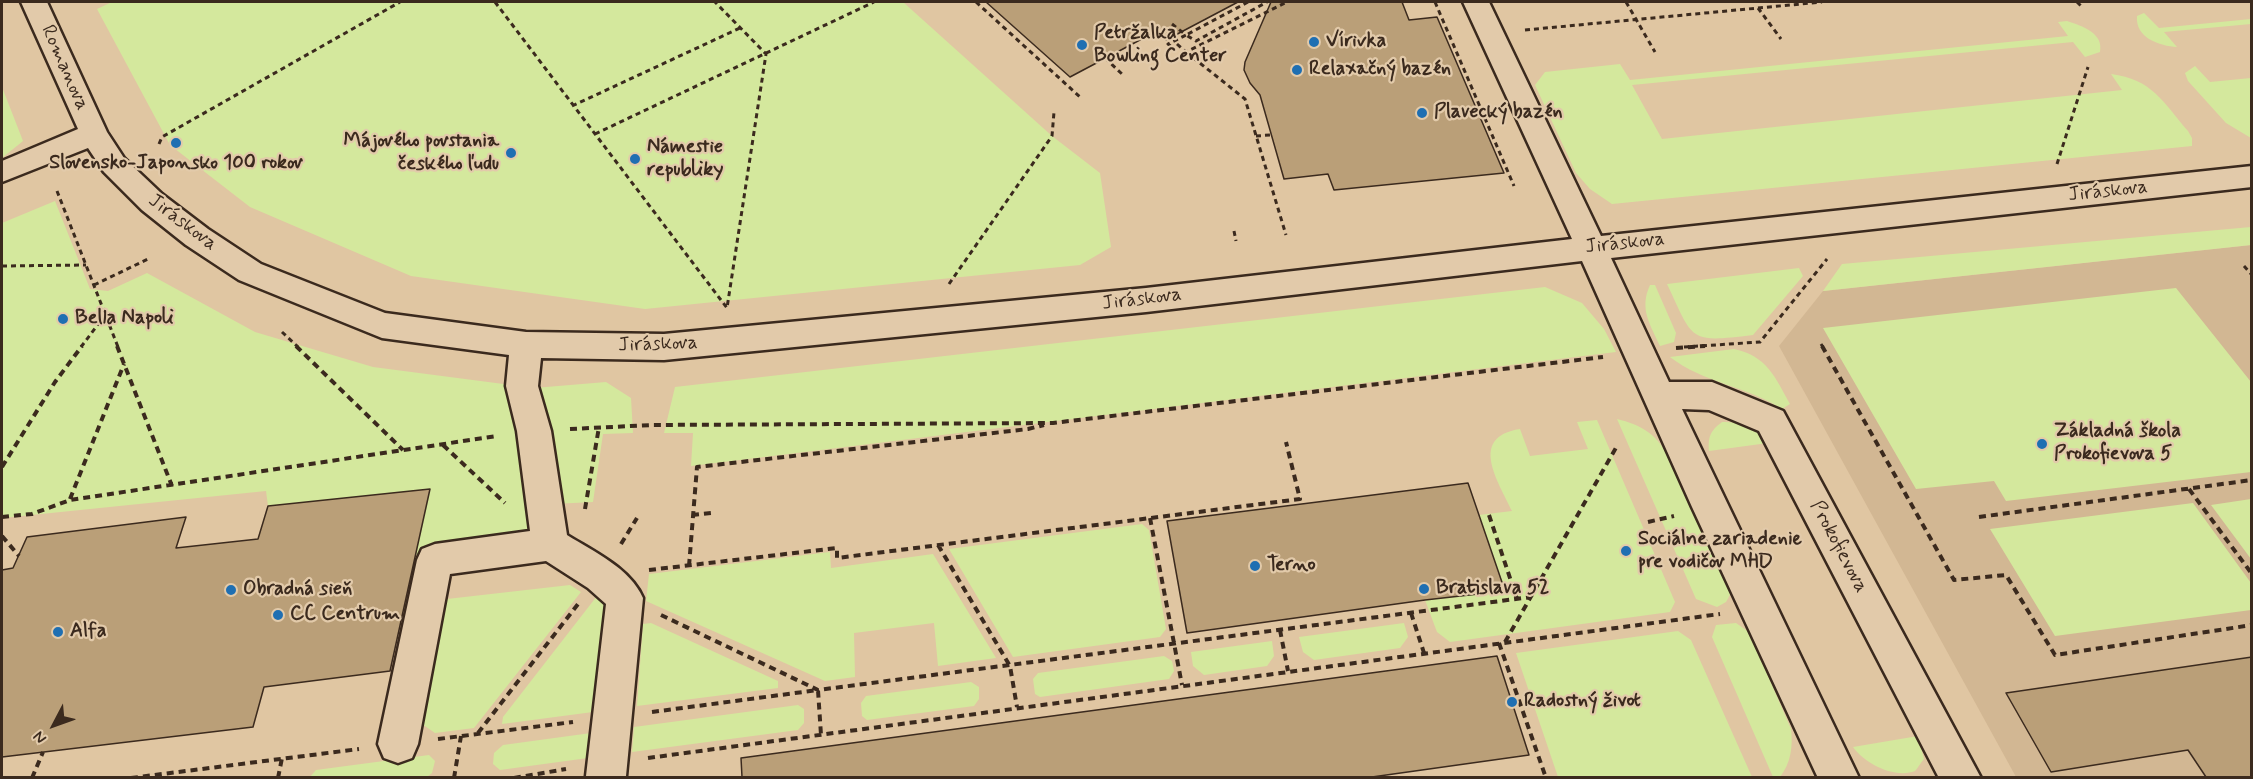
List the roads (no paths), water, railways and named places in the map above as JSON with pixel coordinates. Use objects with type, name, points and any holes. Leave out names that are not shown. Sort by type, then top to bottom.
[{"type":"street","name":"Romanova","points":[[34,2],[94,134]]},
{"type":"street","points":[[1476,2],[1561,181],[1658,395],[1839,777]]},
{"type":"street","points":[[2,172],[94,134]]},
{"type":"street","name":"Jiráskova","points":[[94,134],[114,165],[152,202],[197,237],[250,272],[382,325],[526,345],[664,347],[687,345],[1146,300],[1296,280],[2252,176]]},
{"type":"street","points":[[526,345],[522,386],[534,431],[588,570],[612,717],[606,769]]},
{"type":"street","name":"Prokofievova","points":[[1658,395],[1713,396],[1771,421],[1961,777]]},
{"type":"street","points":[[398,744],[435,560],[588,570]]},
{"type":"place","name":"Vírivka","points":[[1314,42]]},
{"type":"place","name":"Petržalka Bowling Center","points":[[1082,45]]},
{"type":"place","name":"Relaxačný bazén","points":[[1297,70]]},
{"type":"place","name":"Plavecký bazén","points":[[1422,113]]},
{"type":"place","name":"Slovensko-Japonsko 100 rokov","points":[[176,143]]},
{"type":"place","name":"Májového povstania českého ľudu","points":[[511,153]]},
{"type":"place","name":"Námestie republiky","points":[[635,159]]},
{"type":"place","name":"Bella Napoli","points":[[63,319]]},
{"type":"place","name":"Základná škola Prokofievova 5","points":[[2042,444]]},
{"type":"place","name":"Sociálne zariadenie pre vodičov MHD","points":[[1626,551]]},
{"type":"place","name":"Terno","points":[[1255,566]]},
{"type":"place","name":"Bratislava 52","points":[[1424,589]]},
{"type":"place","name":"Obradná sieň","points":[[231,590]]},
{"type":"place","name":"CC Centrum","points":[[278,615]]},
{"type":"place","name":"Alfa","points":[[58,632]]},
{"type":"place","name":"Radostný život","points":[[1512,702]]}]
